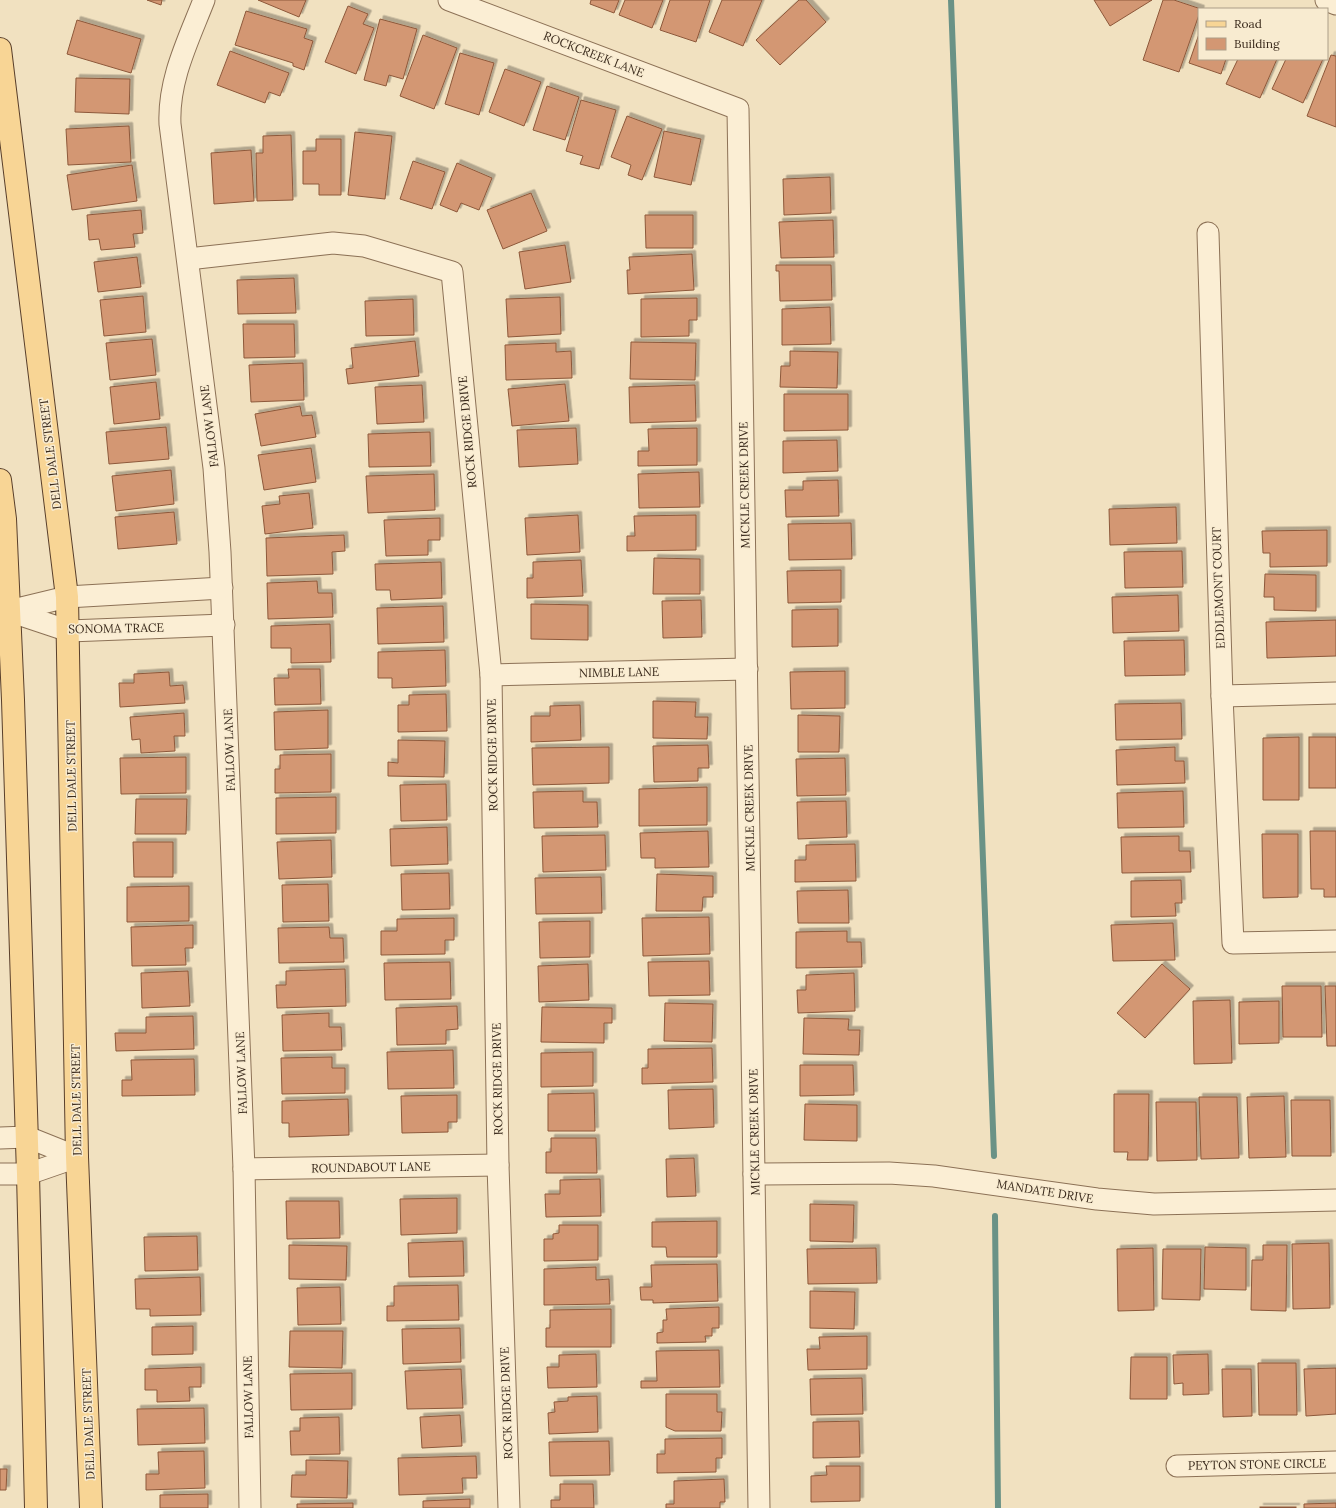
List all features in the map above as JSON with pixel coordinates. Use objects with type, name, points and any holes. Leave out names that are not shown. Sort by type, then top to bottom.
[{"type":"main road","name":"DELL DALE STREET","points":[[0,49],[67,597],[69,631],[77,1157],[91,1508]]},
{"type":"main road","points":[[0,480],[5,519],[9,611],[27,1137],[36,1508]]},
{"type":"street","name":"FALLOW LANE","points":[[204,0],[176,72],[169,106],[170,124],[214,468],[222,588],[244,1169],[250,1508]]},
{"type":"street","name":"ROCKCREEK LANE","points":[[449,0],[738,109]]},
{"type":"street","points":[[1326,0],[1336,4]]},
{"type":"street","name":"MICKLE CREEK DRIVE","points":[[738,109],[759,1508]]},
{"type":"street","name":"EDDLEMONT COURT","points":[[1208,233],[1222,696],[1233,943],[1336,941]]},
{"type":"street","name":"ROCK RIDGE DRIVE","points":[[188,259],[333,243],[364,246],[452,272],[491,675],[498,1165],[509,1508]]},
{"type":"street","points":[[9,611],[67,597],[222,588]]},
{"type":"street","name":"SONOMA TRACE","points":[[9,611],[69,631],[224,625]]},
{"type":"street","name":"NIMBLE LANE","points":[[491,675],[747,669]]},
{"type":"street","points":[[1222,696],[1336,692]]},
{"type":"street","points":[[0,1138],[27,1137],[77,1157]]},
{"type":"street","points":[[0,1174],[28,1174],[77,1157]]},
{"type":"street","name":"ROUNDABOUT LANE","points":[[244,1169],[498,1165]]},
{"type":"street","name":"MANDATE DRIVE","points":[[754,1174],[889,1174],[934,1176],[1097,1199],[1154,1204],[1336,1200]]},
{"type":"street","name":"PEYTON STONE CIRCLE","points":[[1177,1466],[1336,1462]]},
{"type":"building","points":[[147,0],[162,0],[161,5]]},
{"type":"building","points":[[258,0],[306,0],[299,17]]},
{"type":"building","points":[[591,0],[619,0],[614,13],[590,4]]},
{"type":"building","points":[[625,0],[663,0],[652,28],[619,15]]},
{"type":"building","points":[[670,0],[710,0],[696,42],[660,30]]},
{"type":"building","points":[[722,0],[762,0],[743,46],[709,32]]},
{"type":"building","points":[[799,0],[806,0],[826,22],[780,65],[756,40]]},
{"type":"building","points":[[1094,0],[1152,0],[1110,26]]},
{"type":"building","points":[[1163,0],[1174,0],[1198,8],[1198,18],[1179,72],[1143,60]]},
{"type":"building","points":[[348,6],[368,14],[363,24],[374,28],[356,74],[325,62]]},
{"type":"building","points":[[246,11],[307,29],[304,38],[313,41],[304,70],[293,66],[293,63],[235,45]]},
{"type":"building","points":[[380,19],[417,29],[403,79],[389,75],[386,86],[364,80]]},
{"type":"building","points":[[77,20],[141,39],[131,73],[67,54]]},
{"type":"building","points":[[423,35],[457,48],[434,109],[400,96]]},
{"type":"building","points":[[1198,37],[1198,60],[1226,60],[1221,74],[1189,63]]},
{"type":"building","points":[[230,51],[289,73],[280,96],[269,92],[265,103],[217,85]]},
{"type":"building","points":[[460,53],[494,63],[479,115],[445,104]]},
{"type":"building","points":[[1331,55],[1336,56],[1336,127],[1307,116]]},
{"type":"building","points":[[1238,60],[1277,60],[1260,98],[1226,84]]},
{"type":"building","points":[[1286,60],[1323,60],[1303,103],[1272,89]]},
{"type":"building","points":[[505,69],[541,82],[524,126],[489,112]]},
{"type":"building","points":[[76,78],[130,79],[129,114],[75,112]]},
{"type":"building","points":[[547,86],[579,97],[565,140],[533,130]]},
{"type":"building","points":[[581,100],[616,110],[599,169],[580,164],[583,156],[566,151]]},
{"type":"building","points":[[627,116],[662,129],[642,180],[628,175],[631,165],[611,157]]},
{"type":"building","points":[[129,126],[131,162],[68,165],[66,129]]},
{"type":"building","points":[[664,131],[701,139],[691,185],[654,177]]},
{"type":"building","points":[[355,132],[392,136],[385,199],[348,195]]},
{"type":"building","points":[[291,135],[293,200],[257,201],[256,153],[263,153],[263,136]]},
{"type":"building","points":[[316,139],[341,139],[341,195],[319,195],[319,184],[303,184],[303,151],[316,151]]},
{"type":"building","points":[[251,150],[254,201],[214,204],[211,153]]},
{"type":"building","points":[[413,161],[445,172],[432,209],[400,199]]},
{"type":"building","points":[[457,163],[492,178],[479,210],[461,203],[457,212],[440,205]]},
{"type":"building","points":[[132,165],[137,201],[72,210],[67,175]]},
{"type":"building","points":[[830,177],[831,213],[784,215],[783,179]]},
{"type":"building","points":[[531,193],[547,231],[503,249],[487,210]]},
{"type":"building","points":[[141,210],[143,233],[133,234],[135,247],[101,250],[99,239],[89,240],[87,215]]},
{"type":"building","points":[[645,215],[693,215],[693,248],[646,248]]},
{"type":"building","points":[[833,220],[834,257],[781,258],[779,222]]},
{"type":"building","points":[[565,245],[571,282],[525,289],[519,252]]},
{"type":"building","points":[[692,254],[694,290],[628,294],[627,270],[630,270],[629,257]]},
{"type":"building","points":[[137,257],[141,287],[98,292],[94,262]]},
{"type":"building","points":[[776,265],[831,265],[832,300],[780,301],[779,271],[776,271]]},
{"type":"building","points":[[294,278],[296,313],[238,314],[237,280]]},
{"type":"building","points":[[143,296],[146,332],[104,336],[100,300]]},
{"type":"building","points":[[560,297],[561,334],[508,337],[506,299]]},
{"type":"building","points":[[697,298],[697,320],[689,320],[689,336],[641,337],[641,299]]},
{"type":"building","points":[[413,299],[414,335],[366,336],[365,301]]},
{"type":"building","points":[[830,307],[831,344],[782,345],[782,309]]},
{"type":"building","points":[[243,324],[294,324],[295,357],[244,358]]},
{"type":"building","points":[[152,339],[156,375],[110,380],[106,343]]},
{"type":"building","points":[[415,341],[419,376],[348,384],[346,369],[353,368],[351,348]]},
{"type":"building","points":[[631,342],[696,343],[695,380],[630,379]]},
{"type":"building","points":[[556,343],[556,352],[571,351],[572,378],[506,380],[505,345]]},
{"type":"building","points":[[790,351],[838,352],[837,388],[780,387],[781,366],[790,366]]},
{"type":"building","points":[[303,363],[304,400],[251,402],[249,365]]},
{"type":"building","points":[[156,382],[160,419],[114,424],[110,387]]},
{"type":"building","points":[[565,384],[569,421],[512,426],[508,389]]},
{"type":"building","points":[[422,385],[424,422],[377,424],[375,387]]},
{"type":"building","points":[[695,385],[696,421],[630,423],[629,387]]},
{"type":"building","points":[[784,394],[848,394],[848,430],[784,431]]},
{"type":"building","points":[[300,406],[302,416],[312,415],[316,437],[261,446],[255,414]]},
{"type":"building","points":[[166,427],[169,459],[109,464],[106,432]]},
{"type":"building","points":[[576,428],[578,464],[519,467],[517,430]]},
{"type":"building","points":[[697,428],[697,465],[638,466],[638,451],[649,451],[648,429]]},
{"type":"building","points":[[430,432],[431,466],[369,467],[368,434]]},
{"type":"building","points":[[837,440],[838,471],[783,473],[783,441]]},
{"type":"building","points":[[311,448],[316,482],[264,490],[258,455]]},
{"type":"building","points":[[171,470],[174,504],[116,511],[112,476]]},
{"type":"building","points":[[699,472],[700,507],[639,508],[638,474]]},
{"type":"building","points":[[434,474],[435,510],[368,513],[366,476]]},
{"type":"building","points":[[838,480],[839,516],[786,517],[785,490],[803,490],[803,481]]},
{"type":"building","points":[[309,493],[313,528],[265,534],[262,506],[280,504],[279,496]]},
{"type":"building","points":[[1176,507],[1177,543],[1110,545],[1109,509]]},
{"type":"building","points":[[174,512],[177,544],[118,549],[115,517]]},
{"type":"building","points":[[578,515],[580,552],[527,555],[525,518]]},
{"type":"building","points":[[696,515],[696,550],[627,551],[627,536],[635,536],[634,516]]},
{"type":"building","points":[[440,518],[440,540],[428,540],[428,555],[386,556],[384,520]]},
{"type":"building","points":[[851,523],[852,559],[789,560],[788,524]]},
{"type":"building","points":[[1327,530],[1327,566],[1270,567],[1270,553],[1263,553],[1262,531]]},
{"type":"building","points":[[344,535],[345,551],[332,552],[333,574],[267,576],[266,538]]},
{"type":"building","points":[[1182,551],[1183,587],[1125,588],[1124,552]]},
{"type":"building","points":[[654,558],[700,559],[700,594],[653,594]]},
{"type":"building","points":[[581,560],[583,596],[527,598],[527,578],[533,578],[533,562]]},
{"type":"building","points":[[441,562],[442,598],[391,600],[390,590],[376,590],[375,564]]},
{"type":"building","points":[[841,570],[841,602],[788,603],[787,571]]},
{"type":"building","points":[[1265,574],[1316,575],[1316,611],[1274,610],[1274,597],[1264,597]]},
{"type":"building","points":[[317,581],[318,593],[332,593],[333,617],[268,619],[267,583]]},
{"type":"building","points":[[1178,595],[1179,631],[1113,633],[1112,597]]},
{"type":"building","points":[[701,600],[702,637],[663,638],[662,601]]},
{"type":"building","points":[[531,604],[588,605],[588,640],[531,639]]},
{"type":"building","points":[[443,606],[444,642],[378,644],[377,608]]},
{"type":"building","points":[[838,609],[838,646],[792,647],[792,610]]},
{"type":"building","points":[[1336,620],[1336,656],[1267,658],[1266,622]]},
{"type":"building","points":[[330,624],[331,662],[291,663],[291,648],[271,648],[271,626]]},
{"type":"building","points":[[1184,640],[1185,675],[1125,676],[1124,641]]},
{"type":"building","points":[[445,650],[446,686],[392,688],[392,678],[378,678],[378,652]]},
{"type":"building","points":[[288,669],[320,669],[321,704],[275,705],[274,678],[289,678]]},
{"type":"building","points":[[845,671],[845,708],[791,709],[790,672]]},
{"type":"building","points":[[169,672],[170,686],[183,685],[185,703],[120,707],[119,683],[134,683],[134,674]]},
{"type":"building","points":[[446,694],[447,731],[398,732],[398,705],[409,705],[409,695]]},
{"type":"building","points":[[653,701],[696,702],[695,717],[708,717],[707,739],[653,738]]},
{"type":"building","points":[[1181,703],[1182,739],[1116,740],[1115,704]]},
{"type":"building","points":[[580,705],[581,740],[531,742],[531,716],[550,716],[550,706]]},
{"type":"building","points":[[328,710],[328,748],[275,750],[274,712]]},
{"type":"building","points":[[184,713],[185,736],[174,736],[175,751],[141,753],[140,739],[132,740],[130,717]]},
{"type":"building","points":[[798,715],[840,716],[839,752],[798,752]]},
{"type":"building","points":[[1299,737],[1299,800],[1263,800],[1263,738]]},
{"type":"building","points":[[1309,737],[1336,737],[1336,788],[1309,788]]},
{"type":"building","points":[[398,740],[445,741],[444,777],[388,776],[388,762],[398,763]]},
{"type":"building","points":[[708,745],[709,768],[698,768],[698,781],[654,782],[653,746]]},
{"type":"building","points":[[609,747],[609,783],[533,785],[532,748]]},
{"type":"building","points":[[1175,747],[1175,761],[1184,761],[1185,783],[1117,785],[1116,750]]},
{"type":"building","points":[[331,754],[331,792],[275,793],[275,769],[280,769],[280,755]]},
{"type":"building","points":[[186,757],[186,793],[121,794],[120,758]]},
{"type":"building","points":[[845,758],[846,795],[797,796],[796,759]]},
{"type":"building","points":[[446,784],[447,820],[401,821],[400,785]]},
{"type":"building","points":[[707,787],[707,825],[639,826],[639,789]]},
{"type":"building","points":[[583,791],[583,802],[597,802],[598,827],[534,828],[533,792]]},
{"type":"building","points":[[1183,791],[1184,827],[1118,828],[1117,793]]},
{"type":"building","points":[[336,797],[336,833],[276,834],[276,798]]},
{"type":"building","points":[[136,799],[187,799],[186,834],[135,834]]},
{"type":"building","points":[[846,801],[847,837],[798,839],[797,802]]},
{"type":"building","points":[[447,827],[448,864],[391,866],[390,829]]},
{"type":"building","points":[[708,831],[709,867],[655,868],[655,858],[641,858],[640,833]]},
{"type":"building","points":[[1310,831],[1336,831],[1336,897],[1324,897],[1324,889],[1311,889]]},
{"type":"building","points":[[1262,834],[1298,834],[1298,897],[1263,898]]},
{"type":"building","points":[[605,835],[606,870],[543,872],[542,836]]},
{"type":"building","points":[[1179,836],[1179,851],[1190,851],[1191,872],[1122,873],[1121,837]]},
{"type":"building","points":[[331,840],[332,877],[279,879],[277,842]]},
{"type":"building","points":[[133,842],[173,842],[173,877],[134,877]]},
{"type":"building","points":[[855,844],[856,881],[795,882],[795,860],[806,860],[806,845]]},
{"type":"building","points":[[449,873],[450,909],[402,910],[401,874]]},
{"type":"building","points":[[657,874],[713,876],[713,897],[703,897],[702,911],[656,911]]},
{"type":"building","points":[[601,877],[602,913],[536,914],[535,878]]},
{"type":"building","points":[[1181,880],[1182,903],[1175,903],[1176,916],[1131,917],[1131,881]]},
{"type":"building","points":[[328,884],[329,921],[283,922],[282,885]]},
{"type":"building","points":[[189,886],[189,921],[127,922],[127,887]]},
{"type":"building","points":[[848,890],[849,923],[798,923],[797,891]]},
{"type":"building","points":[[709,917],[710,954],[643,956],[642,918]]},
{"type":"building","points":[[454,918],[454,940],[445,940],[445,954],[381,955],[381,931],[397,931],[397,919]]},
{"type":"building","points":[[590,921],[590,957],[540,958],[539,922]]},
{"type":"building","points":[[1173,923],[1175,960],[1113,961],[1111,925]]},
{"type":"building","points":[[193,925],[193,948],[185,948],[186,965],[132,966],[131,927]]},
{"type":"building","points":[[329,927],[330,938],[343,938],[344,962],[279,963],[278,928]]},
{"type":"building","points":[[847,931],[847,942],[861,942],[862,967],[796,968],[796,932]]},
{"type":"building","points":[[709,961],[710,995],[649,996],[648,962]]},
{"type":"building","points":[[450,962],[451,999],[385,1000],[384,963]]},
{"type":"building","points":[[588,964],[589,1000],[539,1002],[538,966]]},
{"type":"building","points":[[1162,964],[1190,989],[1145,1038],[1117,1013]]},
{"type":"building","points":[[345,969],[346,1006],[277,1008],[276,985],[286,985],[286,971]]},
{"type":"building","points":[[188,971],[190,1006],[142,1008],[141,973]]},
{"type":"building","points":[[854,973],[855,1011],[798,1013],[797,990],[806,990],[806,975]]},
{"type":"building","points":[[1282,986],[1321,986],[1322,1037],[1283,1037]]},
{"type":"building","points":[[1325,986],[1336,986],[1336,1046],[1327,1046]]},
{"type":"building","points":[[1230,1000],[1232,1063],[1194,1064],[1193,1001]]},
{"type":"building","points":[[1279,1001],[1279,1043],[1239,1044],[1239,1002]]},
{"type":"building","points":[[665,1003],[713,1004],[712,1042],[664,1041]]},
{"type":"building","points":[[457,1006],[458,1029],[446,1030],[446,1044],[397,1045],[396,1008]]},
{"type":"building","points":[[542,1007],[612,1008],[612,1023],[604,1023],[604,1043],[541,1042]]},
{"type":"building","points":[[329,1013],[329,1027],[341,1027],[342,1050],[283,1051],[282,1015]]},
{"type":"building","points":[[193,1016],[194,1049],[116,1051],[115,1033],[146,1033],[146,1017]]},
{"type":"building","points":[[804,1018],[849,1019],[848,1030],[860,1030],[859,1055],[803,1054]]},
{"type":"building","points":[[712,1048],[713,1082],[642,1084],[642,1068],[648,1068],[648,1049]]},
{"type":"building","points":[[453,1050],[454,1088],[388,1089],[387,1052]]},
{"type":"building","points":[[593,1052],[593,1086],[541,1087],[541,1053]]},
{"type":"building","points":[[332,1057],[332,1068],[345,1068],[345,1093],[282,1094],[281,1058]]},
{"type":"building","points":[[194,1059],[195,1095],[122,1096],[122,1080],[132,1080],[131,1060]]},
{"type":"building","points":[[800,1065],[853,1065],[854,1095],[800,1096]]},
{"type":"building","points":[[713,1089],[714,1127],[669,1129],[668,1090]]},
{"type":"building","points":[[594,1093],[595,1131],[548,1131],[548,1094]]},
{"type":"building","points":[[1114,1094],[1149,1094],[1148,1160],[1127,1160],[1128,1152],[1114,1152]]},
{"type":"building","points":[[457,1095],[457,1122],[448,1122],[448,1132],[402,1133],[401,1096]]},
{"type":"building","points":[[1284,1096],[1286,1157],[1249,1158],[1247,1097]]},
{"type":"building","points":[[1199,1097],[1237,1097],[1239,1158],[1201,1159]]},
{"type":"building","points":[[348,1099],[349,1135],[289,1137],[289,1123],[282,1123],[282,1101]]},
{"type":"building","points":[[1291,1100],[1330,1100],[1331,1156],[1292,1156]]},
{"type":"building","points":[[1156,1102],[1196,1102],[1197,1160],[1157,1161]]},
{"type":"building","points":[[805,1104],[857,1105],[857,1141],[804,1140]]},
{"type":"building","points":[[551,1138],[596,1138],[597,1173],[546,1173],[546,1152],[551,1152]]},
{"type":"building","points":[[694,1158],[696,1196],[667,1197],[666,1159]]},
{"type":"building","points":[[600,1179],[601,1216],[546,1217],[545,1194],[560,1194],[560,1180]]},
{"type":"building","points":[[457,1198],[457,1233],[401,1235],[400,1199]]},
{"type":"building","points":[[286,1201],[339,1201],[340,1238],[287,1239]]},
{"type":"building","points":[[810,1204],[854,1205],[853,1242],[810,1241]]},
{"type":"building","points":[[717,1221],[717,1257],[667,1257],[666,1247],[652,1247],[652,1222]]},
{"type":"building","points":[[559,1225],[598,1225],[598,1260],[544,1261],[544,1239],[553,1239],[553,1234],[559,1233]]},
{"type":"building","points":[[197,1236],[198,1270],[145,1271],[144,1237]]},
{"type":"building","points":[[463,1241],[464,1276],[409,1277],[408,1243]]},
{"type":"building","points":[[1329,1243],[1330,1308],[1293,1309],[1292,1244]]},
{"type":"building","points":[[289,1245],[347,1246],[346,1280],[289,1279]]},
{"type":"building","points":[[1263,1245],[1287,1245],[1286,1311],[1251,1310],[1252,1260],[1263,1260]]},
{"type":"building","points":[[1205,1247],[1246,1248],[1246,1290],[1204,1289]]},
{"type":"building","points":[[876,1248],[877,1283],[808,1284],[807,1249]]},
{"type":"building","points":[[1153,1248],[1154,1310],[1118,1311],[1117,1249]]},
{"type":"building","points":[[1163,1249],[1201,1249],[1200,1300],[1162,1299]]},
{"type":"building","points":[[717,1264],[718,1301],[653,1303],[653,1300],[641,1300],[640,1287],[652,1287],[651,1265]]},
{"type":"building","points":[[596,1267],[596,1280],[609,1279],[610,1304],[544,1305],[544,1269]]},
{"type":"building","points":[[200,1277],[201,1315],[150,1316],[150,1309],[136,1309],[135,1279]]},
{"type":"building","points":[[458,1285],[459,1320],[387,1321],[387,1306],[394,1306],[394,1286]]},
{"type":"building","points":[[340,1287],[341,1324],[298,1325],[297,1288]]},
{"type":"building","points":[[810,1291],[855,1292],[854,1329],[810,1328]]},
{"type":"building","points":[[719,1307],[719,1328],[712,1328],[712,1336],[705,1336],[706,1342],[657,1343],[657,1333],[663,1332],[663,1320],[667,1320],[666,1309]]},
{"type":"building","points":[[611,1309],[611,1347],[546,1347],[546,1328],[550,1328],[550,1310]]},
{"type":"building","points":[[193,1326],[193,1354],[152,1355],[152,1327]]},
{"type":"building","points":[[460,1328],[461,1362],[403,1364],[402,1329]]},
{"type":"building","points":[[290,1331],[343,1331],[342,1368],[289,1367]]},
{"type":"building","points":[[867,1336],[867,1369],[808,1370],[807,1349],[820,1349],[819,1337]]},
{"type":"building","points":[[719,1350],[720,1387],[641,1388],[641,1381],[657,1381],[656,1351]]},
{"type":"building","points":[[596,1354],[597,1387],[548,1388],[547,1367],[559,1367],[559,1355]]},
{"type":"building","points":[[1208,1354],[1209,1394],[1183,1395],[1183,1383],[1174,1384],[1173,1355]]},
{"type":"building","points":[[1131,1357],[1167,1357],[1167,1399],[1130,1399]]},
{"type":"building","points":[[1258,1363],[1296,1363],[1297,1415],[1259,1415]]},
{"type":"building","points":[[201,1367],[201,1387],[189,1387],[190,1401],[157,1402],[157,1390],[145,1390],[145,1369]]},
{"type":"building","points":[[1336,1368],[1336,1414],[1306,1416],[1304,1369]]},
{"type":"building","points":[[461,1369],[463,1408],[407,1409],[405,1371]]},
{"type":"building","points":[[1222,1369],[1251,1369],[1252,1416],[1223,1417]]},
{"type":"building","points":[[352,1373],[352,1409],[291,1410],[290,1374]]},
{"type":"building","points":[[862,1378],[863,1414],[811,1415],[810,1379]]},
{"type":"building","points":[[666,1394],[717,1394],[717,1412],[722,1412],[721,1431],[675,1431],[666,1427]]},
{"type":"building","points":[[597,1396],[598,1432],[549,1434],[548,1413],[555,1412],[554,1402],[568,1401],[568,1397]]},
{"type":"building","points":[[204,1408],[205,1443],[138,1445],[137,1409]]},
{"type":"building","points":[[460,1415],[462,1446],[422,1448],[420,1417]]},
{"type":"building","points":[[339,1417],[340,1454],[291,1455],[290,1431],[300,1431],[300,1418]]},
{"type":"building","points":[[859,1421],[860,1457],[813,1458],[813,1422]]},
{"type":"building","points":[[722,1438],[722,1458],[716,1458],[716,1472],[657,1473],[657,1454],[665,1454],[665,1439]]},
{"type":"building","points":[[609,1441],[610,1475],[550,1476],[549,1442]]},
{"type":"building","points":[[204,1451],[205,1488],[146,1490],[146,1474],[159,1474],[158,1452]]},
{"type":"building","points":[[476,1456],[477,1478],[462,1478],[463,1493],[399,1495],[398,1458]]},
{"type":"building","points":[[306,1460],[348,1461],[347,1498],[291,1497],[292,1475],[306,1475]]},
{"type":"building","points":[[826,1466],[860,1466],[860,1501],[811,1502],[811,1476],[827,1475]]},
{"type":"building","points":[[0,1469],[7,1469],[6,1490],[0,1490]]},
{"type":"building","points":[[724,1479],[725,1502],[720,1502],[720,1508],[666,1508],[666,1504],[674,1504],[674,1481]]},
{"type":"building","points":[[560,1484],[593,1484],[594,1508],[551,1508],[551,1500],[560,1500]]},
{"type":"building","points":[[208,1494],[208,1508],[160,1508],[160,1495]]},
{"type":"building","points":[[470,1499],[470,1508],[423,1508],[423,1501]]},
{"type":"building","points":[[353,1503],[353,1508],[297,1508],[297,1504]]},
{"type":"building","points":[[1336,1503],[1336,1508],[1304,1508],[1304,1504]]},
{"type":"building","points":[[1296,1507],[1296,1508],[1260,1508]]},
{"type":"waterway","points":[[951,0],[994,1156]]},
{"type":"waterway","points":[[995,1216],[998,1508]]}]
